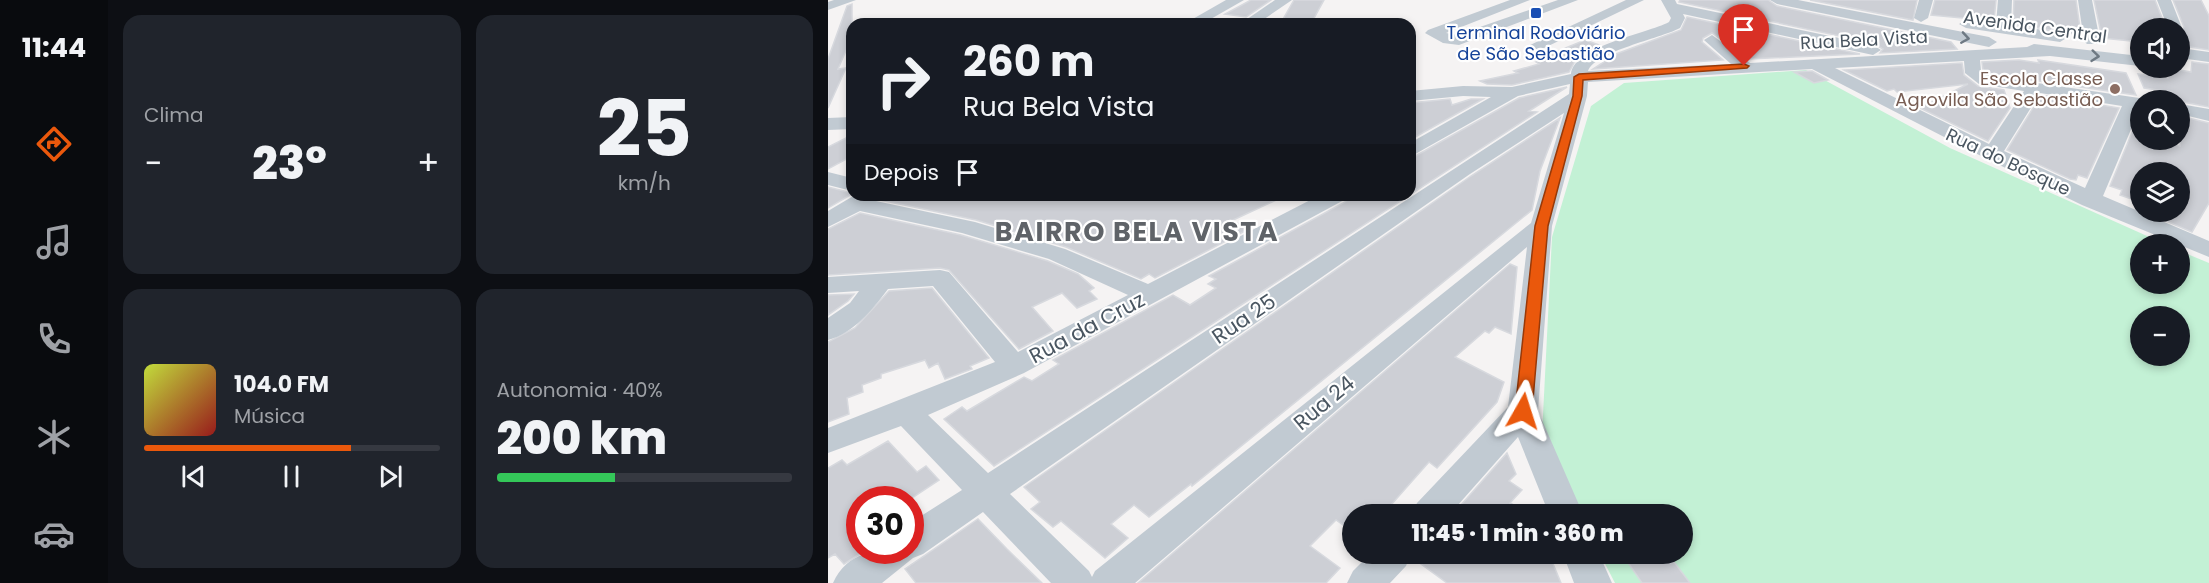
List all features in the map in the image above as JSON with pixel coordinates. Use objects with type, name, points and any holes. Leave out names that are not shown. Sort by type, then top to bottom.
[{"type":"street","points":[[828,6],[849,0]]},
{"type":"street","points":[[1202,18],[1237,0]]},
{"type":"street","points":[[1256,18],[1285,0]]},
{"type":"street","points":[[1523,0],[1433,33],[1448,40],[1459,40],[1572,0]]},
{"type":"street","points":[[1536,45],[1637,0]]},
{"type":"street","points":[[1921,18],[1926,0]]},
{"type":"street","points":[[2003,29],[2005,0]]},
{"type":"street","points":[[2085,0],[2092,41]]},
{"type":"street","points":[[2164,0],[2171,18]]},
{"type":"street","name":"Avenida Central","points":[[1789,1],[1842,3],[1921,18],[2092,41],[2130,52]]},
{"type":"street","name":"Avenida Central","points":[[1789,1],[1899,26],[2049,51],[2130,53]]},
{"type":"street","points":[[1670,4],[1905,57]]},
{"type":"street","points":[[1562,504],[1523,411],[1541,226],[1578,87],[1580,67],[1600,51],[1675,25],[1678,18],[1670,4]]},
{"type":"street","points":[[1712,40],[1744,66]]},
{"type":"street","points":[[2007,52],[2030,48]]},
{"type":"street","points":[[2007,52],[2049,51]]},
{"type":"street","name":"Rua Bela Vista","points":[[1512,92],[1578,87],[1744,66],[2007,52]]},
{"type":"street","points":[[1971,54],[1973,73],[1979,78],[2130,102]]},
{"type":"street","points":[[2190,54],[2209,57]]},
{"type":"street","points":[[2190,58],[2209,68]]},
{"type":"street","name":"Rua do Bosque","points":[[1813,63],[1926,123],[2090,200],[2209,250]]},
{"type":"street","name":"Rua 25","points":[[924,533],[1515,135],[1578,87]]},
{"type":"street","points":[[1992,154],[2035,87]]},
{"type":"street","points":[[1416,95],[1463,91],[1512,92]]},
{"type":"street","points":[[1416,147],[1512,92]]},
{"type":"street","points":[[2190,111],[2209,115]]},
{"type":"street","points":[[2090,200],[2130,116]]},
{"type":"street","points":[[828,124],[846,123]]},
{"type":"street","points":[[1416,139],[1435,136]]},
{"type":"street","points":[[828,178],[846,187]]},
{"type":"street","points":[[828,220],[851,201]]},
{"type":"street","points":[[882,201],[1056,254],[1151,295]]},
{"type":"street","name":"Rua da Cruz","points":[[828,441],[906,412],[1014,366],[1325,201]]},
{"type":"street","name":"Rua 24","points":[[1108,583],[1499,258],[1541,226]]},
{"type":"street","points":[[828,285],[940,278],[1014,366]]},
{"type":"street","points":[[828,331],[859,309],[880,282]]},
{"type":"street","points":[[1438,504],[1523,411]]},
{"type":"street","points":[[906,412],[1076,583]]},
{"type":"street","points":[[852,583],[879,564]]},
{"type":"street","points":[[1366,583],[1384,564]]},
{"type":"street","points":[[1585,564],[1593,583]]},
{"type":"green space","points":[[1806,70],[1950,148],[2143,234],[2130,234],[2130,294],[2190,294],[2190,255],[2209,263],[2209,583],[1615,583],[1605,564],[1693,564],[1693,504],[1576,504],[1542,435],[1552,237],[1591,106],[1624,83]]},
{"type":"building","points":[[1251,0],[1271,0],[1246,17],[1225,14]]},
{"type":"building","points":[[1294,0],[1324,0],[1314,18],[1284,18]]},
{"type":"building","points":[[1680,0],[1768,0],[1777,6],[1951,42],[1957,49],[1880,53],[1883,49],[1873,43],[1679,2]]},
{"type":"building","points":[[1810,0],[1917,0],[1913,20]]},
{"type":"building","points":[[1935,0],[1996,0],[1994,21],[1931,15]]},
{"type":"building","points":[[2014,0],[2076,0],[2081,35],[2013,24]]},
{"type":"building","points":[[2094,0],[2155,0],[2162,18],[2130,18],[2130,41],[2102,38]]},
{"type":"building","points":[[2173,0],[2201,0],[2209,16],[2209,50],[2190,47],[2190,18],[2180,18]]},
{"type":"building","points":[[852,4],[852,18],[846,18],[846,51],[838,69],[846,68],[828,108],[828,59],[847,6]]},
{"type":"building","points":[[1687,17],[1860,54],[1749,59],[1712,33],[1703,38],[1702,42],[1723,60],[1593,69],[1616,54],[1681,30]]},
{"type":"building","points":[[1585,40],[1599,45],[1583,54],[1569,72],[1512,85],[1487,84],[1480,81],[1518,73],[1514,71],[1539,64],[1536,62],[1549,57],[1546,56]]},
{"type":"building","points":[[2019,60],[2039,63],[2038,60],[2126,73],[2134,90],[2130,90],[2130,94],[1991,74],[1983,70],[1982,62]]},
{"type":"building","points":[[2192,62],[2209,64],[2209,107],[2190,103],[2190,90],[2144,88],[2140,78],[2190,78]]},
{"type":"building","points":[[1962,63],[1964,75],[1978,86],[2004,90],[2010,108],[1988,141],[1920,108],[1968,84],[1897,92],[1894,89],[1887,91],[1844,70]]},
{"type":"building","points":[[1812,71],[1828,80],[1814,83],[1794,72]]},
{"type":"building","points":[[1567,87],[1529,111],[1537,112],[1416,191],[1416,156],[1519,98]]},
{"type":"building","points":[[2041,95],[2119,108],[2087,178],[2078,175],[2076,180],[2070,179],[2007,150]]},
{"type":"building","points":[[1450,99],[1452,105],[1471,99],[1483,99],[1416,137],[1416,102]]},
{"type":"building","points":[[1560,118],[1540,171],[1532,210],[1192,486],[1191,484],[1149,517],[1134,505],[1111,524],[1128,538],[1105,558],[1061,521],[1053,527],[1031,509],[1040,502],[1024,487],[1471,176]]},
{"type":"building","points":[[2190,118],[2209,123],[2209,203],[2192,232],[2168,222],[2190,222],[2190,162],[2130,162],[2130,198],[2120,195],[2122,190],[2110,186],[2130,137],[2130,150],[2190,150]]},
{"type":"building","points":[[846,138],[846,159],[828,169],[828,147]]},
{"type":"building","points":[[828,187],[846,192],[846,198],[828,208]]},
{"type":"building","points":[[885,201],[1274,201],[1231,221],[1251,228],[1155,278],[1149,274],[1141,279],[1066,247],[976,220]]},
{"type":"building","points":[[1401,201],[994,466],[944,419],[962,407],[967,411],[1024,377],[1032,381],[1059,364],[1053,360],[1173,295],[1190,305],[1216,288],[1208,284],[1216,279],[1209,276],[1345,202]]},
{"type":"building","points":[[860,213],[961,235],[1048,261],[1078,274],[1094,288],[1089,291],[1097,299],[1077,308],[1062,293],[1032,307],[1053,331],[1019,349],[949,270],[940,268],[828,275],[828,229]]},
{"type":"building","points":[[1510,264],[1517,267],[1511,334],[1495,327],[1489,333],[1485,331],[1455,357],[1504,382],[1497,402],[1437,468],[1429,462],[1392,504],[1342,504],[1342,524],[1336,520],[1310,546],[1340,568],[1326,583],[1138,583]]},
{"type":"building","points":[[932,288],[989,358],[970,366],[972,369],[945,379],[938,363],[929,368],[925,360],[881,374],[881,378],[862,385],[863,392],[847,398],[849,414],[828,422],[828,342],[855,328],[889,291]]},
{"type":"building","points":[[854,294],[848,301],[828,315],[828,295]]},
{"type":"building","points":[[888,441],[917,472],[926,466],[939,480],[924,490],[924,486],[846,486],[846,563],[844,564],[835,554],[828,558],[828,468],[842,460],[847,465]]},
{"type":"building","points":[[1507,453],[1516,474],[1509,481],[1522,490],[1510,503],[1512,504],[1462,504]]},
{"type":"building","points":[[978,519],[1042,583],[916,583],[905,569],[912,564],[924,564],[924,556]]},
{"type":"building","points":[[1421,564],[1553,564],[1561,583],[1447,583]]},
{"type":"building","points":[[1629,564],[1676,564],[1690,583],[1642,583]]},
{"type":"place","name":"Terminal Rodoviário de São Sebastião","points":[[1536,13]]},
{"type":"place","name":"Escola Classe Agrovila São Sebastião","points":[[2115,89]]},
{"type":"district","name":"BAIRRO BELA VISTA","points":[[1137,232]]},
{"type":"route","points":[[1523,411],[1541,226],[1578,96],[1579,77],[1744,66]]}]
